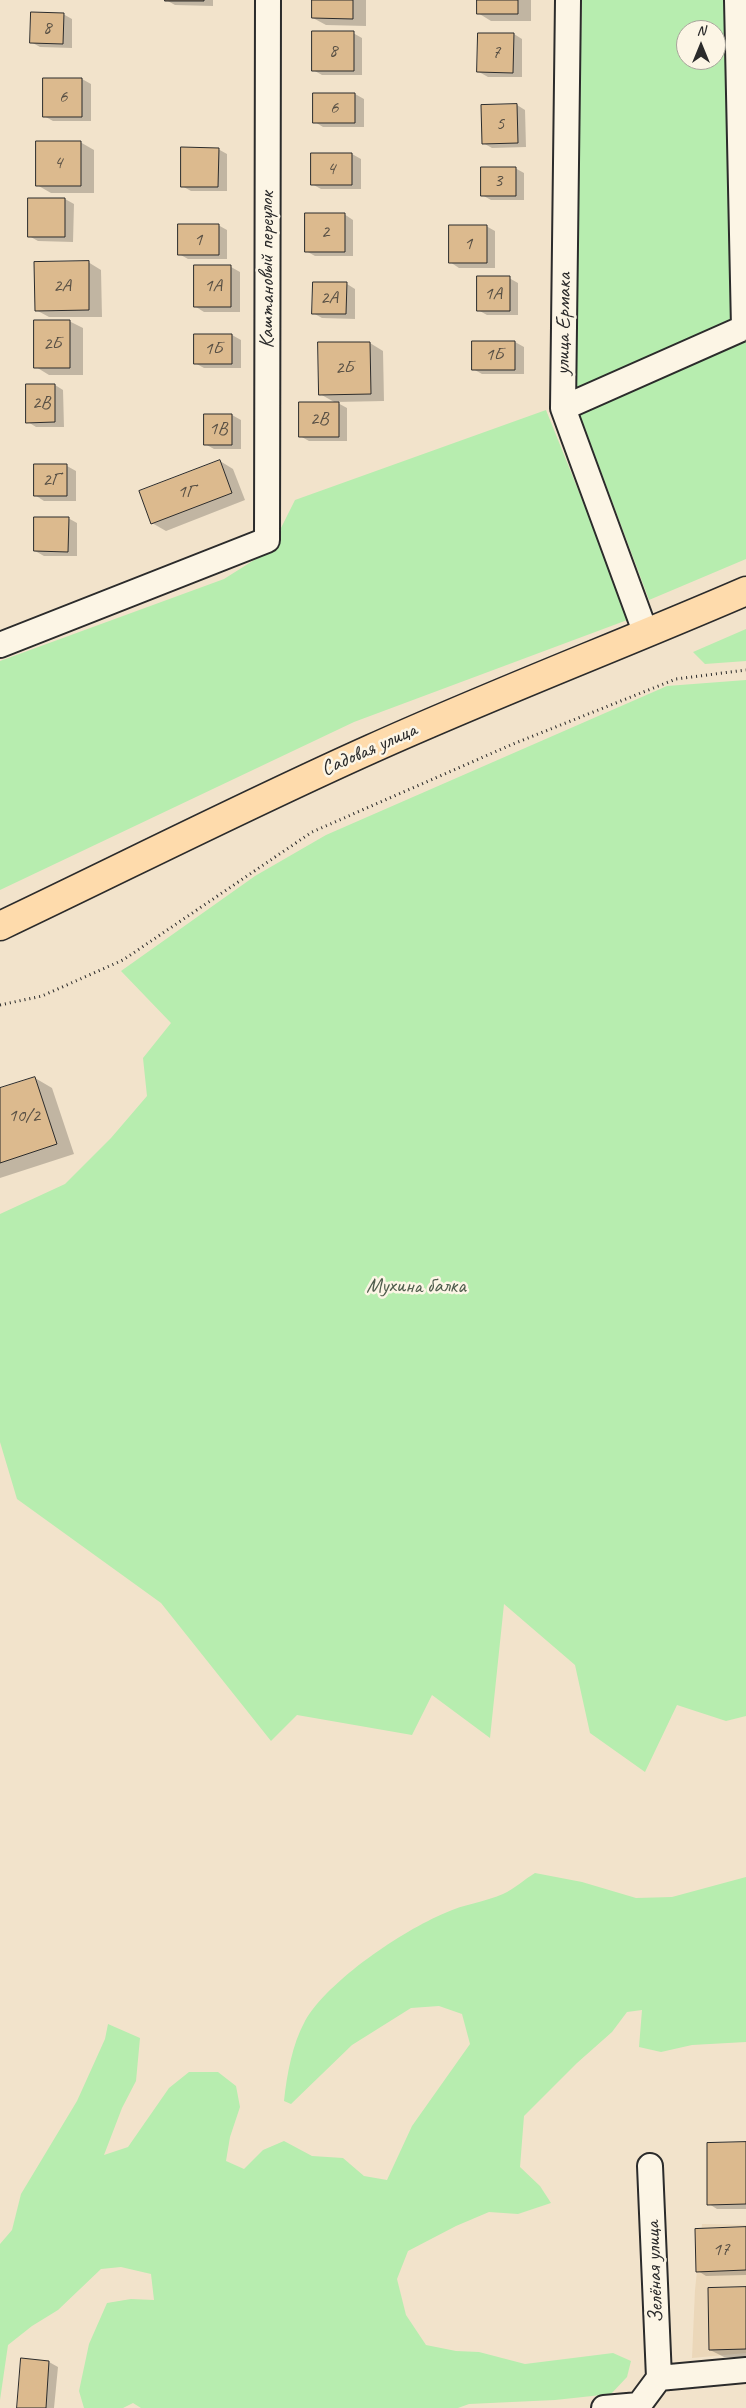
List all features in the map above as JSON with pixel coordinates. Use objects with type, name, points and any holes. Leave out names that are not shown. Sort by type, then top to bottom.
[{"type":"main road","name":"Садовая улица","points":[[0,926],[233,813],[371,749],[508,689],[646,634],[746,591]]},
{"type":"street","name":"Каштановый переулок","points":[[0,645],[267,540],[268,0]]},
{"type":"street","name":"улица Ермака","points":[[568,0],[563,408],[646,634]]},
{"type":"street","points":[[563,408],[745,328],[737,0]]},
{"type":"street","name":"Зелёная улица","points":[[650,2166],[659,2378]]},
{"type":"street","points":[[604,2408],[638,2407],[659,2378],[746,2370]]},
{"type":"path","points":[[0,1005],[42,996],[123,960],[312,832],[513,744],[676,679],[746,670]]},
{"type":"shaded area","points":[[702,2224],[746,2225],[746,2353],[692,2358],[695,2290]]},
{"type":"green space","points":[[582,0],[730,0],[730,321],[572,396]]},
{"type":"green space","points":[[746,337],[746,559],[649,600],[579,413]]},
{"type":"green space","points":[[546,410],[630,619],[354,722],[0,890],[0,661],[224,579],[270,550],[295,500]]},
{"type":"green space","points":[[746,629],[746,661],[705,664],[693,652]]},
{"type":"green space","name":"Мухина балка","points":[[746,680],[746,1716],[726,1721],[677,1705],[645,1772],[590,1733],[575,1665],[504,1604],[490,1738],[432,1695],[412,1735],[297,1715],[271,1741],[161,1603],[17,1499],[0,1442],[0,1214],[65,1184],[111,1138],[147,1096],[143,1058],[171,1023],[121,971],[255,876],[326,835],[667,686]]},
{"type":"green space","points":[[535,1873],[582,1882],[636,1898],[672,1897],[746,1877],[746,2042],[692,2045],[661,2052],[639,2047],[642,2010],[627,2012],[612,2032],[577,2063],[524,2116],[520,2167],[540,2186],[551,2203],[518,2214],[489,2212],[456,2226],[408,2251],[397,2279],[406,2315],[426,2345],[456,2351],[479,2352],[525,2364],[613,2353],[631,2361],[627,2377],[611,2394],[555,2400],[469,2404],[458,2408],[141,2408],[133,2403],[123,2408],[84,2408],[79,2391],[89,2344],[107,2303],[131,2299],[154,2300],[151,2274],[121,2267],[101,2269],[58,2310],[32,2326],[8,2345],[0,2400],[0,2244],[12,2230],[21,2194],[77,2101],[105,2039],[108,2024],[140,2038],[136,2081],[122,2108],[104,2155],[128,2147],[169,2088],[189,2072],[218,2072],[236,2086],[240,2107],[230,2137],[226,2161],[244,2169],[263,2150],[284,2141],[312,2156],[343,2158],[364,2176],[387,2180],[412,2126],[470,2044],[462,2014],[439,2006],[411,2008],[352,2045],[291,2104],[284,2101],[285,2091],[291,2060],[300,2030],[316,2005],[331,1989],[388,1944],[445,1913],[503,1894]]},
{"type":"building","points":[[204,0],[204,1],[165,1]]},
{"type":"building","points":[[312,0],[353,0],[353,19],[312,18]]},
{"type":"building","points":[[477,0],[518,0],[518,14],[477,14]]},
{"type":"building","points":[[31,12],[64,13],[63,44],[30,43]]},
{"type":"building","points":[[312,31],[354,31],[354,71],[312,71]]},
{"type":"building","points":[[478,33],[514,33],[513,73],[477,72]]},
{"type":"building","points":[[43,78],[82,78],[82,117],[43,117]]},
{"type":"building","points":[[313,93],[355,93],[355,123],[313,123]]},
{"type":"building","points":[[517,104],[518,143],[482,144],[481,105]]},
{"type":"building","points":[[36,141],[81,141],[81,186],[36,186]]},
{"type":"building","points":[[181,147],[219,148],[218,187],[181,187]]},
{"type":"building","points":[[311,153],[352,153],[352,185],[311,185]]},
{"type":"building","points":[[481,167],[516,167],[516,196],[481,196]]},
{"type":"building","points":[[28,198],[65,198],[65,237],[28,237]]},
{"type":"building","points":[[305,213],[345,213],[345,252],[305,252]]},
{"type":"building","points":[[178,224],[219,224],[219,255],[178,255]]},
{"type":"building","points":[[449,225],[487,225],[487,263],[449,263]]},
{"type":"building","points":[[89,261],[89,310],[35,311],[34,262]]},
{"type":"building","points":[[194,265],[231,265],[231,307],[194,307]]},
{"type":"building","points":[[477,276],[510,276],[510,311],[477,311]]},
{"type":"building","points":[[313,282],[347,282],[346,314],[312,314]]},
{"type":"building","points":[[34,320],[70,320],[70,368],[34,368]]},
{"type":"building","points":[[194,334],[232,334],[232,364],[194,364]]},
{"type":"building","points":[[472,341],[515,341],[515,370],[472,370]]},
{"type":"building","points":[[318,342],[370,342],[371,394],[319,395]]},
{"type":"building","points":[[26,384],[55,384],[55,422],[26,423]]},
{"type":"building","points":[[299,402],[339,402],[339,437],[299,437]]},
{"type":"building","points":[[204,414],[232,414],[232,445],[204,445]]},
{"type":"building","points":[[220,460],[232,493],[151,524],[139,491]]},
{"type":"building","points":[[34,464],[67,464],[67,496],[34,496]]},
{"type":"building","points":[[34,517],[69,517],[68,552],[34,551]]},
{"type":"building","points":[[35,1077],[57,1144],[0,1163],[0,1088]]},
{"type":"building","points":[[746,2142],[746,2204],[707,2205],[707,2143]]},
{"type":"building","points":[[746,2227],[746,2270],[696,2272],[695,2229]]},
{"type":"building","points":[[746,2287],[746,2349],[709,2350],[708,2288]]},
{"type":"building","points":[[21,2358],[49,2361],[46,2408],[17,2408]]}]
